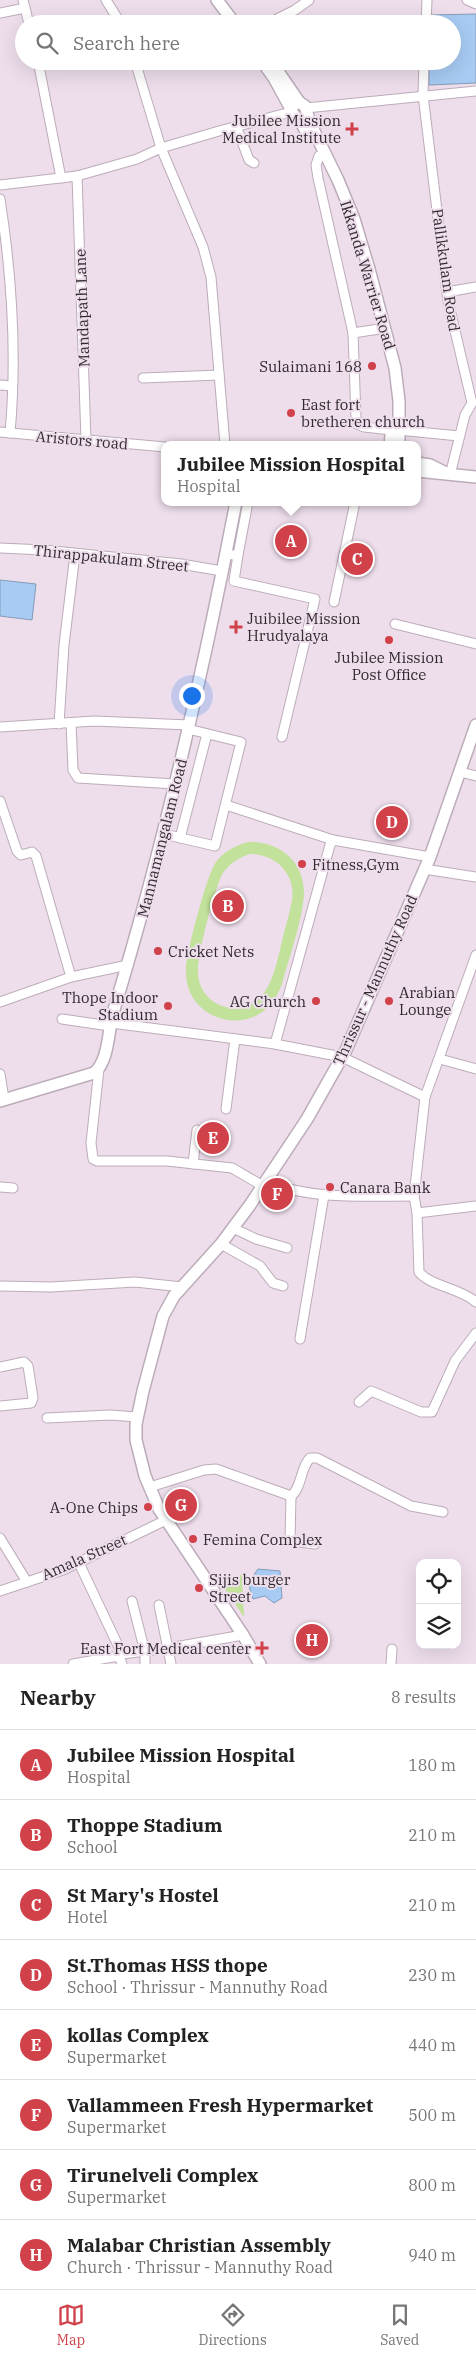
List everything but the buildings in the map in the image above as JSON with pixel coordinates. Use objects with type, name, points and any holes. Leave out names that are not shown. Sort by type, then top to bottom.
[{"type":"main road","points":[[217,0],[228,15]]},
{"type":"main road","points":[[226,0],[237,15]]},
{"type":"main road","name":"Ikkanda Warrier Road","points":[[268,70],[298,110],[348,222],[389,370],[395,430],[398,441]]},
{"type":"main road","name":"Ikkanda Warrier Road","points":[[276,70],[341,187],[369,269],[395,368],[399,401],[395,430],[391,441]]},
{"type":"main road","points":[[421,463],[450,474]]},
{"type":"main road","points":[[421,471],[476,477]]},
{"type":"main road","name":"Mannamangalam Road","points":[[99,1069],[164,834],[235,506]]},
{"type":"main road","name":"Thrissur - Mannuthy Road","points":[[260,1664],[243,1635],[166,1520],[150,1487],[136,1440],[137,1417],[163,1316],[174,1296],[221,1244],[264,1184],[307,1119],[342,1057],[379,979],[430,857],[476,726]]},
{"type":"main road","points":[[2,1100],[94,1073],[99,1069]]},
{"type":"street","points":[[106,0],[115,15]]},
{"type":"street","points":[[285,15],[309,0]]},
{"type":"street","points":[[426,15],[427,0]]},
{"type":"street","points":[[467,0],[476,4]]},
{"type":"street","points":[[0,13],[24,4]]},
{"type":"street","points":[[40,70],[61,178]]},
{"type":"street","points":[[138,70],[161,148],[199,238],[207,262],[215,313],[225,441]]},
{"type":"street","name":"Pallikkulam Road","points":[[424,70],[423,95],[447,292],[474,401],[465,416],[450,474]]},
{"type":"street","points":[[0,185],[77,176],[137,159],[161,148],[298,110],[423,95],[476,91]]},
{"type":"street","points":[[236,126],[249,160],[254,163]]},
{"type":"street","points":[[319,156],[316,165],[318,178],[353,333],[357,424],[364,427],[459,436]]},
{"type":"street","name":"Mandapath Lane","points":[[77,176],[86,440]]},
{"type":"street","points":[[0,199],[13,337],[10,433]]},
{"type":"street","points":[[447,292],[476,287]]},
{"type":"street","points":[[353,333],[379,329]]},
{"type":"street","points":[[144,378],[219,376]]},
{"type":"street","points":[[0,385],[12,386]]},
{"type":"street","name":"Aristors road","points":[[0,432],[161,447]]},
{"type":"street","points":[[247,506],[234,581],[315,599],[282,737]]},
{"type":"street","points":[[334,602],[354,506]]},
{"type":"street","name":"Thirappakulam Street","points":[[0,548],[181,564],[222,571]]},
{"type":"street","points":[[58,724],[63,653],[75,554]]},
{"type":"street","points":[[226,554],[238,555]]},
{"type":"street","points":[[395,624],[476,644]]},
{"type":"street","points":[[0,727],[71,723],[153,722],[188,727],[207,734],[241,742],[215,846],[164,834]]},
{"type":"street","points":[[71,723],[73,770],[78,778],[176,784]]},
{"type":"street","points":[[180,838],[207,734]]},
{"type":"street","points":[[460,772],[476,776]]},
{"type":"street","points":[[0,801],[16,851],[21,855],[32,852],[36,856],[71,977]]},
{"type":"street","points":[[226,805],[333,840],[430,857]]},
{"type":"street","points":[[275,1044],[330,845],[333,840]]},
{"type":"street","points":[[424,869],[476,877]]},
{"type":"street","points":[[476,955],[426,1097],[414,1196],[417,1213],[419,1272],[424,1278],[460,1291],[476,1302]]},
{"type":"street","points":[[0,1002],[71,977],[128,965]]},
{"type":"street","points":[[62,1019],[275,1044],[342,1057],[426,1097]]},
{"type":"street","points":[[226,1110],[235,1039]]},
{"type":"street","points":[[440,1059],[476,1070]]},
{"type":"street","points":[[99,1069],[91,1143],[93,1159],[97,1161],[167,1161],[232,1168],[264,1184],[290,1191],[324,1195],[414,1196]]},
{"type":"street","points":[[0,1074],[2,1100]]},
{"type":"street","points":[[193,1164],[197,1130]]},
{"type":"street","points":[[0,1187],[13,1188]]},
{"type":"street","points":[[300,1339],[324,1195]]},
{"type":"street","points":[[417,1213],[476,1206]]},
{"type":"street","points":[[233,1228],[256,1239],[287,1248]]},
{"type":"street","points":[[221,1244],[260,1266],[273,1283],[283,1286]]},
{"type":"street","points":[[0,1286],[51,1287],[135,1282],[182,1287]]},
{"type":"street","points":[[359,1402],[371,1391],[421,1412],[428,1414],[432,1412],[455,1361],[476,1333]]},
{"type":"street","points":[[0,1367],[24,1362],[28,1366],[34,1398],[31,1403],[0,1406]]},
{"type":"street","points":[[47,1418],[110,1415],[137,1417]]},
{"type":"street","points":[[291,1496],[296,1492],[305,1463],[310,1458],[317,1458],[412,1506],[443,1512]]},
{"type":"street","points":[[150,1487],[204,1470],[216,1469],[291,1496]]},
{"type":"street","points":[[291,1496],[290,1541],[315,1544]]},
{"type":"street","name":"Amala Street","points":[[0,1591],[79,1563],[166,1520]]},
{"type":"street","points":[[0,1538],[27,1582]]},
{"type":"street","points":[[79,1563],[121,1658]]},
{"type":"street","points":[[132,1601],[145,1652],[145,1664]]},
{"type":"street","points":[[159,1605],[171,1664]]},
{"type":"street","points":[[79,1663],[121,1658],[243,1635]]},
{"type":"street","points":[[391,1664],[392,1650]]},
{"type":"green space","points":[[248,842],[270,845],[288,855],[300,871],[304,893],[295,939],[277,995],[265,1010],[255,1016],[243,1020],[232,1020],[210,1014],[193,998],[186,980],[186,968],[198,913],[212,869],[216,862],[230,849]],"holes":[[[250,854],[259,855],[276,862],[282,867],[291,882],[292,900],[274,972],[264,993],[256,1001],[246,1006],[227,1007],[219,1005],[210,999],[200,985],[198,964],[203,938],[211,906],[223,873],[231,864],[242,857]]]},
{"type":"green space","points":[[242,1574],[244,1617],[222,1585]]},
{"type":"water","points":[[476,14],[476,83],[429,85],[429,70],[461,70],[461,15],[430,15]]},
{"type":"water","points":[[0,580],[36,584],[32,620],[0,616]]},
{"type":"water","points":[[258,1569],[280,1571],[282,1598],[274,1603],[265,1596],[253,1599],[248,1583]]},
{"type":"place","name":"Jubilee Mission Medical Institute","points":[[352,129]]},
{"type":"place","name":"Sulaimani 168","points":[[372,366]]},
{"type":"place","name":"East fort bretheren church","points":[[291,413]]},
{"type":"place","name":"Jubilee Mission Hospital","points":[[291,541]]},
{"type":"place","name":"St Mary's Hostel","points":[[357,559]]},
{"type":"place","name":"Juibilee Mission Hrudyalaya","points":[[236,627]]},
{"type":"place","name":"Jubilee Mission Post Office","points":[[389,640]]},
{"type":"place","name":"St.Thomas HSS thope","points":[[392,822]]},
{"type":"place","name":"Fitness,Gym","points":[[302,864]]},
{"type":"place","name":"Thoppe Stadium","points":[[228,906]]},
{"type":"place","name":"Cricket Nets","points":[[158,951]]},
{"type":"place","name":"AG Church","points":[[316,1001]]},
{"type":"place","name":"Arabian Lounge","points":[[389,1001]]},
{"type":"place","name":"Thope Indoor Stadium","points":[[168,1006]]},
{"type":"place","name":"kollas Complex","points":[[213,1138]]},
{"type":"place","name":"Canara Bank","points":[[330,1187]]},
{"type":"place","name":"Vallammeen Fresh Hypermarket","points":[[277,1194]]},
{"type":"place","name":"Tirunelveli Complex","points":[[181,1505]]},
{"type":"place","name":"A-One Chips","points":[[148,1507]]},
{"type":"place","name":"Femina Complex","points":[[193,1539]]},
{"type":"place","name":"Sijis burger Street","points":[[199,1588]]},
{"type":"place","name":"Malabar Christian Assembly","points":[[312,1640]]},
{"type":"place","name":"East Fort Medical center","points":[[262,1648]]}]
